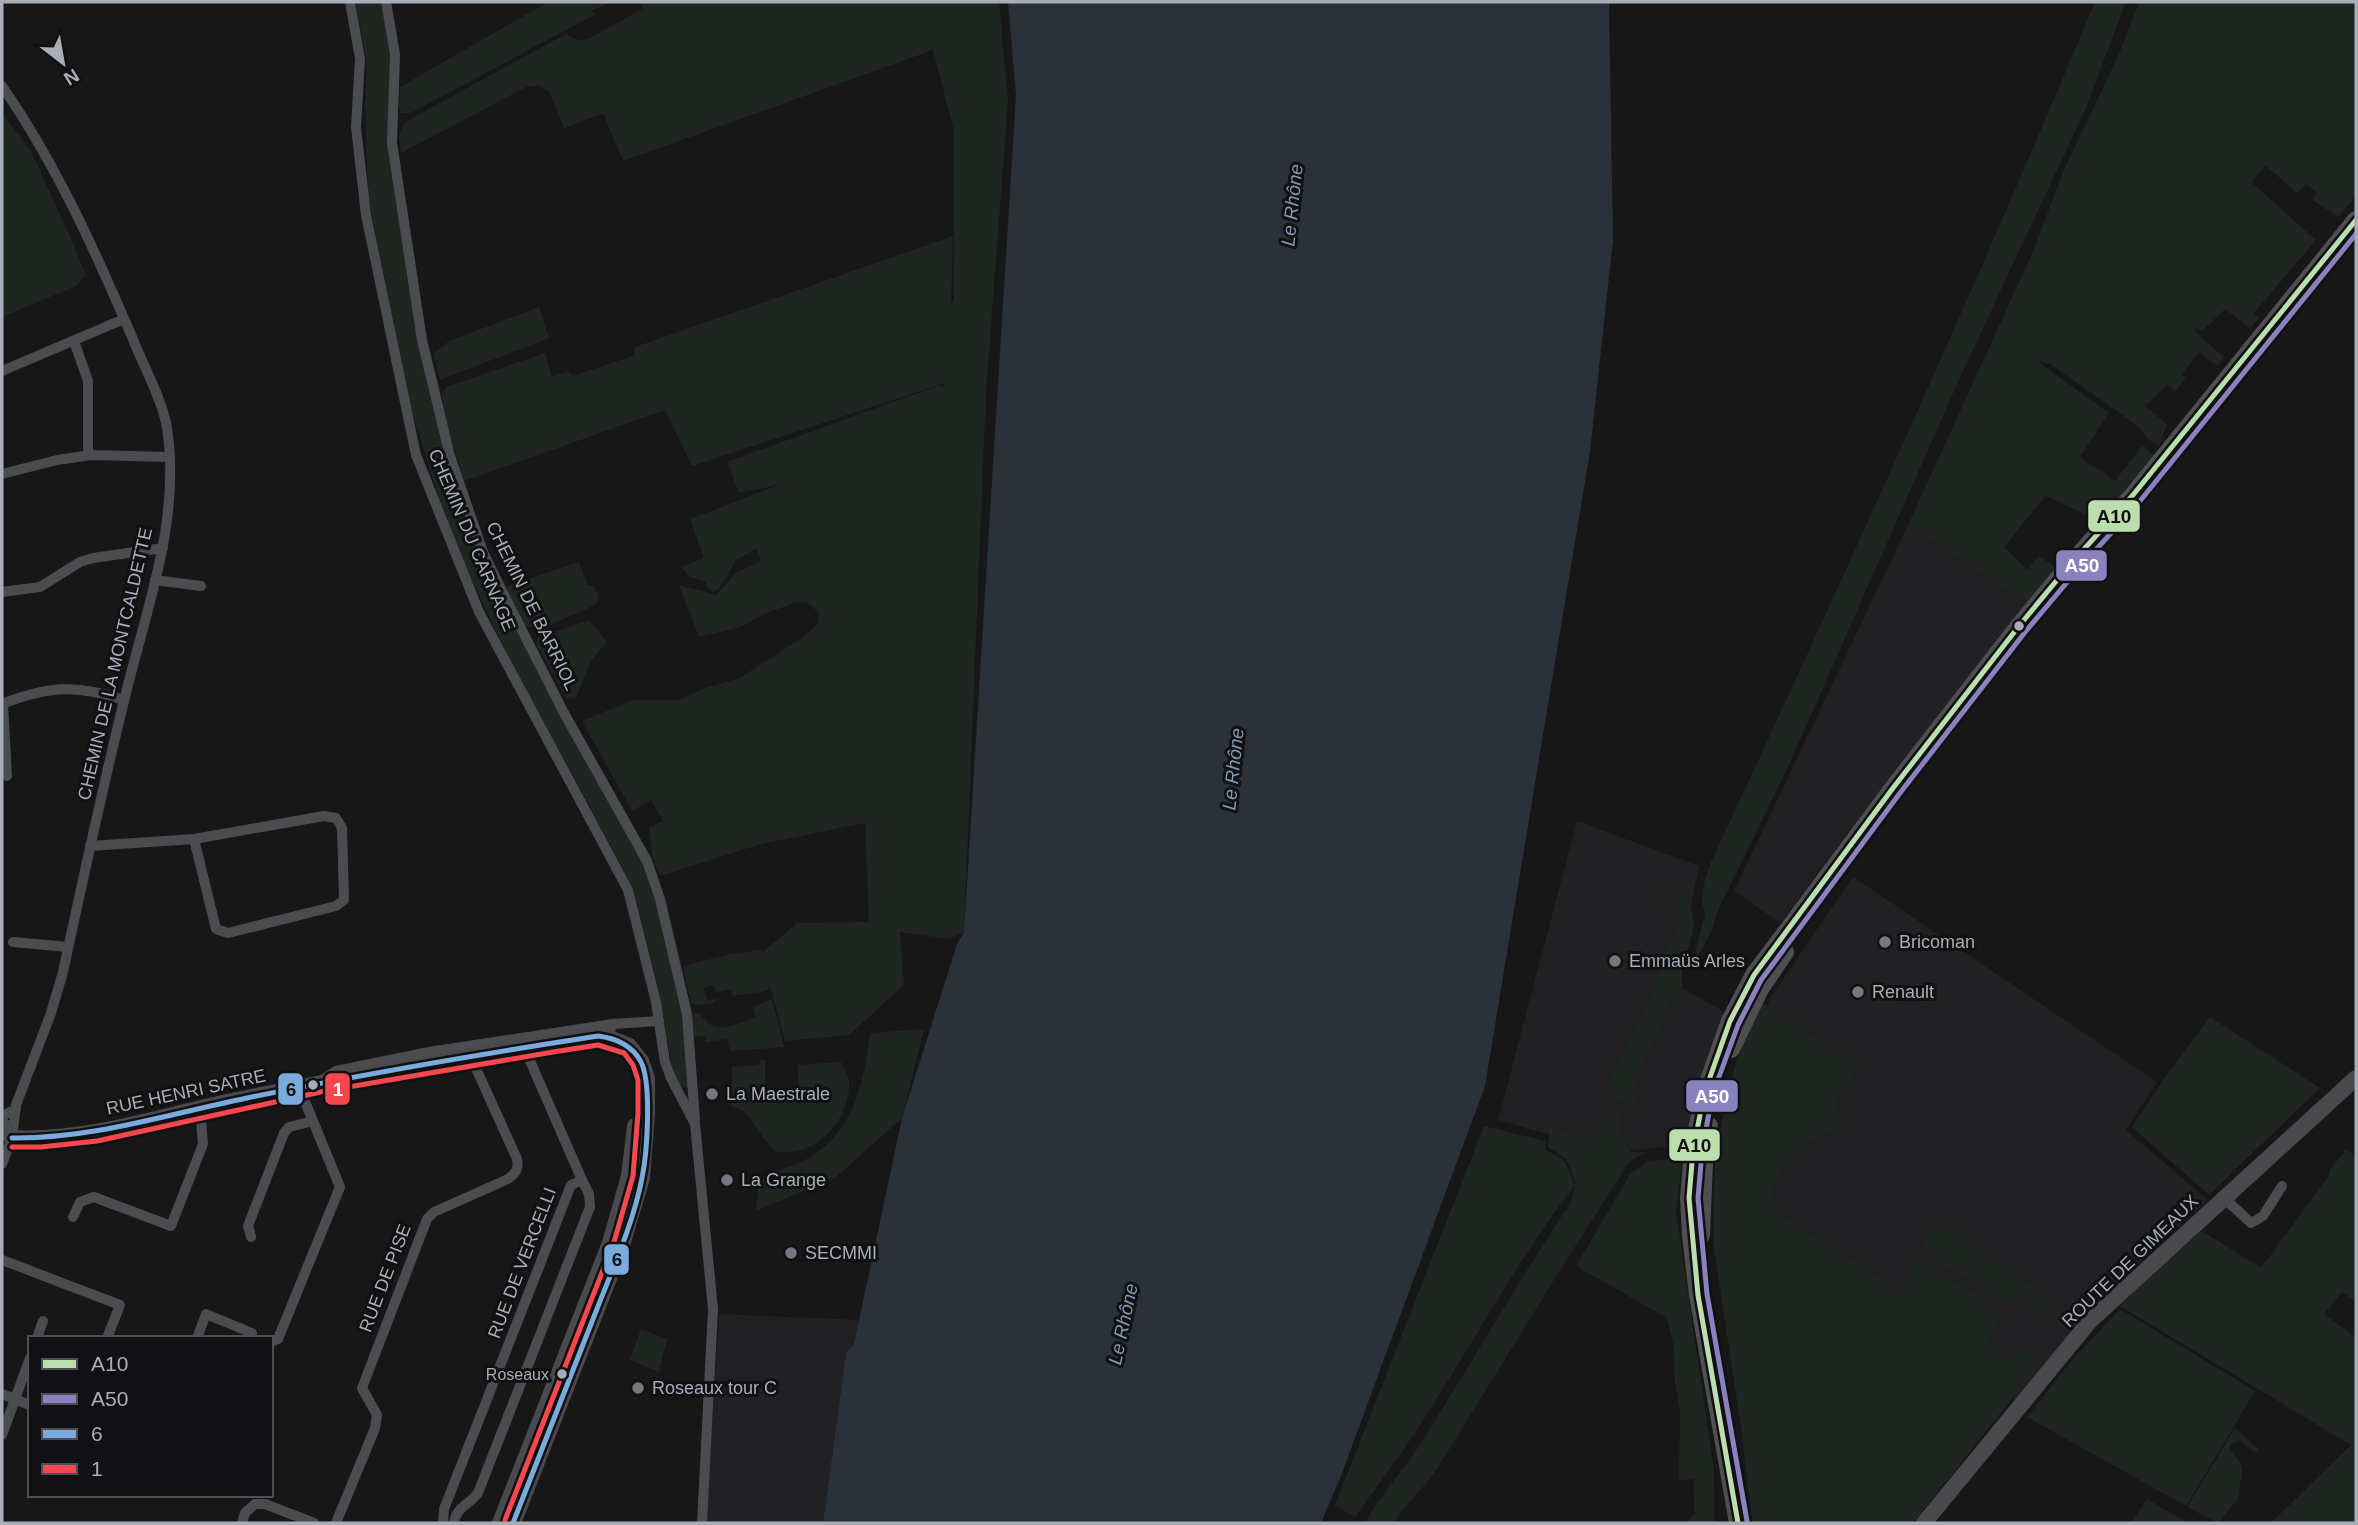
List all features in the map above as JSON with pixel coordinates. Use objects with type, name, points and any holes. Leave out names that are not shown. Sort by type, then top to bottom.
[{"type":"main road","points":[[1736,1518],[1714,1381],[1715,1340],[1701,1233],[1704,1163],[1712,1107],[1745,1017],[1760,989],[1790,945],[1968,710],[2106,537],[2133,495],[2356,220]]},
{"type":"street","name":"CHEMIN DU CARNAGE","points":[[349,2],[360,58],[356,127],[366,215],[416,455],[478,611],[628,890],[659,1021],[665,1062],[695,1124]]},
{"type":"street","name":"CHEMIN DE BARRIOL","points":[[386,2],[396,71],[392,143],[422,340],[450,456],[483,552],[501,589],[564,713],[648,862],[660,898],[687,1014],[713,1309],[702,1523]]},
{"type":"street","name":"CHEMIN DE LA MONTCALDETTE","points":[[2,86],[34,134],[124,319],[167,426],[170,477],[163,548],[124,700],[68,947],[51,1013],[7,1132],[2,1164]]},
{"type":"street","points":[[2,371],[124,319]]},
{"type":"street","points":[[74,341],[88,381],[88,455]]},
{"type":"street","points":[[2,474],[88,455],[169,457]]},
{"type":"street","points":[[2,592],[40,587],[80,562],[93,558],[163,548]]},
{"type":"street","points":[[155,580],[201,586]]},
{"type":"street","points":[[7,776],[3,704],[22,696],[69,688],[98,691],[124,700]]},
{"type":"street","points":[[90,846],[194,839],[324,816],[336,818],[342,828],[344,900],[336,906],[228,933],[216,929],[194,839]]},
{"type":"street","points":[[13,942],[68,947]]},
{"type":"street","points":[[319,1083],[336,1071],[416,1055],[611,1034],[659,1021]]},
{"type":"street","points":[[500,1523],[610,1243],[629,1176],[638,1106],[638,1080],[631,1060],[611,1034]]},
{"type":"street","points":[[513,1523],[622,1245],[642,1178],[647,1079],[635,1051],[611,1034]]},
{"type":"street","name":"RUE HENRI SATRE","points":[[7,1132],[35,1139],[88,1133],[319,1083],[470,1055],[611,1034]]},
{"type":"street","name":"RUE DE VERCELLI","points":[[454,1523],[461,1507],[473,1500],[478,1493],[590,1207],[589,1194],[524,1047]]},
{"type":"street","name":"RUE DE PISE","points":[[336,1523],[375,1429],[377,1415],[362,1388],[427,1219],[434,1212],[508,1179],[515,1174],[518,1166],[470,1055]]},
{"type":"street","name":"ROUTE DE GIMEAUX","points":[[1924,1523],[2090,1321],[2356,1077]]},
{"type":"street","points":[[273,1341],[278,1339],[340,1187],[299,1087]]},
{"type":"street","points":[[686,1087],[693,1097]]},
{"type":"street","points":[[73,1217],[80,1202],[94,1198],[171,1226],[203,1144],[200,1108]]},
{"type":"street","points":[[2,1116],[16,1109]]},
{"type":"street","points":[[251,1237],[248,1226],[284,1133],[289,1126],[313,1121]]},
{"type":"street","name":"RUE DE VERCELLI","points":[[443,1523],[444,1509],[566,1198],[572,1185],[582,1180]]},
{"type":"street","points":[[2224,1198],[2251,1223],[2263,1216],[2282,1186]]},
{"type":"street","points":[[2,1260],[120,1305],[108,1336]]},
{"type":"street","points":[[198,1336],[206,1314],[255,1336]]},
{"type":"street","points":[[38,1336],[43,1321]]},
{"type":"street","points":[[2,1435],[28,1364]]},
{"type":"street","points":[[2,1394],[28,1404]]},
{"type":"street","points":[[244,1518],[255,1504],[265,1504],[299,1520],[314,1523]]},
{"type":"shaded area","points":[[356,2],[382,2],[391,51],[395,198],[463,506],[643,860],[652,883],[682,1008],[689,1086],[683,1088],[675,1078],[659,991],[633,888],[522,685],[467,570],[440,501],[411,409],[368,195],[365,105],[367,67]]},
{"type":"shaded area","points":[[548,2],[612,2],[592,10],[594,15],[411,113],[401,113],[400,87]]},
{"type":"shaded area","points":[[639,2],[999,2],[1008,101],[986,392],[964,932],[950,939],[900,932],[904,985],[849,1035],[785,1041],[770,986],[767,991],[733,996],[731,989],[716,992],[713,985],[703,988],[708,1001],[717,998],[714,1003],[695,1005],[691,1003],[683,968],[731,954],[760,950],[762,953],[797,923],[869,922],[865,823],[761,844],[660,876],[653,859],[649,827],[663,821],[651,800],[632,811],[582,721],[633,700],[679,700],[705,688],[740,678],[806,635],[819,622],[819,613],[809,604],[797,602],[764,614],[741,627],[699,637],[679,585],[716,595],[736,573],[761,561],[756,549],[736,560],[719,589],[712,592],[706,582],[688,576],[682,567],[704,558],[690,519],[782,484],[739,493],[727,462],[940,385],[943,388],[944,383],[692,466],[665,410],[464,481],[442,394],[446,387],[545,353],[552,377],[568,371],[573,376],[635,355],[635,347],[953,236],[951,306],[954,298],[954,131],[933,50],[623,161],[603,113],[564,128],[549,91],[539,85],[526,87],[401,153],[399,136],[405,122],[566,34],[579,40],[589,39],[642,9]]},
{"type":"shaded area","points":[[2095,2],[2126,2],[2085,110],[1962,373],[1788,767],[1691,969],[1705,915],[1702,901],[1711,862],[1908,434]]},
{"type":"shaded area","points":[[2139,2],[2356,2],[2356,195],[2339,217],[2312,200],[2317,193],[2306,184],[2297,193],[2266,166],[2251,182],[2316,240],[2254,313],[2259,318],[2250,328],[2225,309],[2202,331],[2197,328],[2194,331],[2224,357],[2218,366],[2199,352],[2182,374],[2186,378],[2175,391],[2167,385],[2145,406],[2167,424],[2159,446],[2149,440],[2138,426],[2049,363],[2038,362],[2109,413],[2080,457],[2115,481],[2142,446],[2154,455],[2099,520],[2045,496],[2004,547],[2027,570],[2039,556],[2057,568],[2027,604],[1908,525],[2031,256],[2064,170],[2119,54]]},
{"type":"shaded area","points":[[2,113],[31,151],[86,275],[76,286],[2,317]]},
{"type":"shaded area","points":[[539,307],[549,338],[440,380],[434,353],[449,341]]},
{"type":"shaded area","points":[[1908,525],[2027,604],[1895,770],[1780,923],[1734,891]]},
{"type":"shaded area","points":[[579,562],[588,586],[594,585],[599,597],[595,605],[542,629],[524,626],[506,589],[508,586]]},
{"type":"shaded area","points":[[589,620],[607,642],[591,661],[576,698],[567,699],[537,646],[537,638]]},
{"type":"shaded area","points":[[1577,821],[1699,866],[1675,984],[1728,1014],[1686,1152],[1674,1146],[1612,1152],[1498,1120]]},
{"type":"shaded area","points":[[1853,877],[2157,1082],[2126,1130],[2208,1200],[2088,1310],[2017,1401],[1892,1319],[1721,1176],[1770,998]]},
{"type":"shaded area","points":[[1657,886],[1674,889],[1686,898],[1692,913],[1693,931],[1682,969],[1683,986],[1671,1001],[1644,1056],[1633,1093],[1642,1113],[1603,1091],[1649,1000],[1682,916],[1655,892]]},
{"type":"shaded area","points":[[772,999],[784,1047],[730,1051],[727,1039],[706,1042],[705,1036],[694,1037],[692,1016],[695,1012],[709,1024],[726,1027],[756,1017],[753,1007]]},
{"type":"shaded area","points":[[1761,1002],[1859,1067],[1833,1104],[1846,1123],[1794,1152],[1779,1174],[1768,1207],[1901,1291],[1918,1261],[2004,1310],[1988,1341],[1994,1350],[2008,1353],[2037,1349],[2046,1356],[1913,1523],[1752,1523],[1742,1434],[1713,1242],[1715,1165],[1723,1113],[1738,1055]]},
{"type":"shaded area","points":[[2210,1017],[2320,1088],[2209,1195],[2132,1127]]},
{"type":"shaded area","points":[[924,1029],[902,1118],[836,1177],[756,1211],[759,1182],[812,1156],[839,1132],[861,1085],[870,1033]]},
{"type":"shaded area","points":[[761,1060],[765,1060],[768,1097],[800,1095],[797,1065],[841,1062],[849,1079],[848,1096],[838,1121],[819,1141],[794,1152],[781,1152],[766,1142],[746,1113],[731,1106],[732,1067],[758,1065]]},
{"type":"shaded area","points":[[1613,1106],[1619,1111],[1620,1135],[1631,1152],[1654,1153],[1642,1154],[1630,1161],[1432,1476],[1394,1523],[1365,1523],[1423,1440],[1570,1204],[1576,1183],[1566,1159],[1548,1147],[1550,1128],[1592,1139],[1603,1132]]},
{"type":"shaded area","points":[[1484,1126],[1545,1141],[1546,1150],[1564,1160],[1575,1185],[1517,1268],[1420,1425],[1355,1517],[1335,1505]]},
{"type":"shaded area","points":[[2346,1149],[2356,1157],[2356,1302],[2342,1292],[2324,1314],[2356,1337],[2356,1523],[2271,1523],[2351,1445],[2120,1306],[2202,1231],[2261,1268]]},
{"type":"shaded area","points":[[1648,1161],[1682,1161],[1676,1212],[1714,1470],[1715,1523],[1686,1523],[1695,1514],[1693,1479],[1679,1481],[1680,1410],[1675,1383],[1674,1348],[1667,1318],[1576,1266],[1631,1173]]},
{"type":"shaded area","points":[[1942,1224],[2076,1317],[2076,1322],[2069,1332],[2024,1293],[2008,1301],[1920,1252],[1935,1225]]},
{"type":"shaded area","points":[[2120,1309],[2255,1391],[2186,1506],[2027,1417],[2072,1360]]},
{"type":"shaded area","points":[[719,1314],[859,1320],[854,1344],[846,1353],[823,1523],[706,1523]]},
{"type":"shaded area","points":[[641,1329],[667,1339],[659,1372],[630,1360]]},
{"type":"shaded area","points":[[2235,1428],[2259,1450],[2255,1452],[2239,1440],[2230,1445],[2240,1462],[2242,1472],[2238,1499],[2218,1523],[2187,1507]]},
{"type":"shaded area","points":[[2147,1499],[2188,1523],[2131,1523]]},
{"type":"water","name":"Le Rhône","points":[[1008,2],[1609,2],[1613,240],[1590,451],[1485,1086],[1321,1523],[823,1523],[846,1353],[854,1344],[902,1118],[957,944],[964,932],[1016,95]]},
{"type":"transit line","name":"A10","points":[[1738,1523],[1698,1295],[1689,1198],[1693,1151],[1704,1094],[1730,1021],[1754,975],[1893,788],[2019,626],[2133,495],[2356,220]]},
{"type":"transit line","name":"A50","points":[[1747,1521],[1707,1294],[1698,1198],[1702,1152],[1712,1096],[1738,1025],[1761,980],[1900,793],[2026,631],[2140,501],[2356,234]]},
{"type":"transit line","name":"6","points":[[12,1138],[101,1130],[335,1081],[598,1036],[629,1047],[641,1062],[647,1102],[647,1137],[638,1196],[622,1247],[513,1523]]},
{"type":"transit line","name":"1","points":[[12,1147],[97,1141],[325,1091],[598,1045],[624,1053],[633,1065],[638,1080],[633,1176],[614,1242],[505,1520]]},
{"type":"place","name":"Bricoman","points":[[1885,942]]},
{"type":"place","name":"Emmaüs Arles","points":[[1615,961]]},
{"type":"place","name":"Renault","points":[[1858,992]]},
{"type":"place","name":"La Maestrale","points":[[712,1094]]},
{"type":"place","name":"La Grange","points":[[727,1180]]},
{"type":"place","name":"SECMMI","points":[[791,1253]]},
{"type":"place","name":"Roseaux","points":[[562,1374]]},
{"type":"place","name":"Roseaux tour C","points":[[638,1388]]}]
